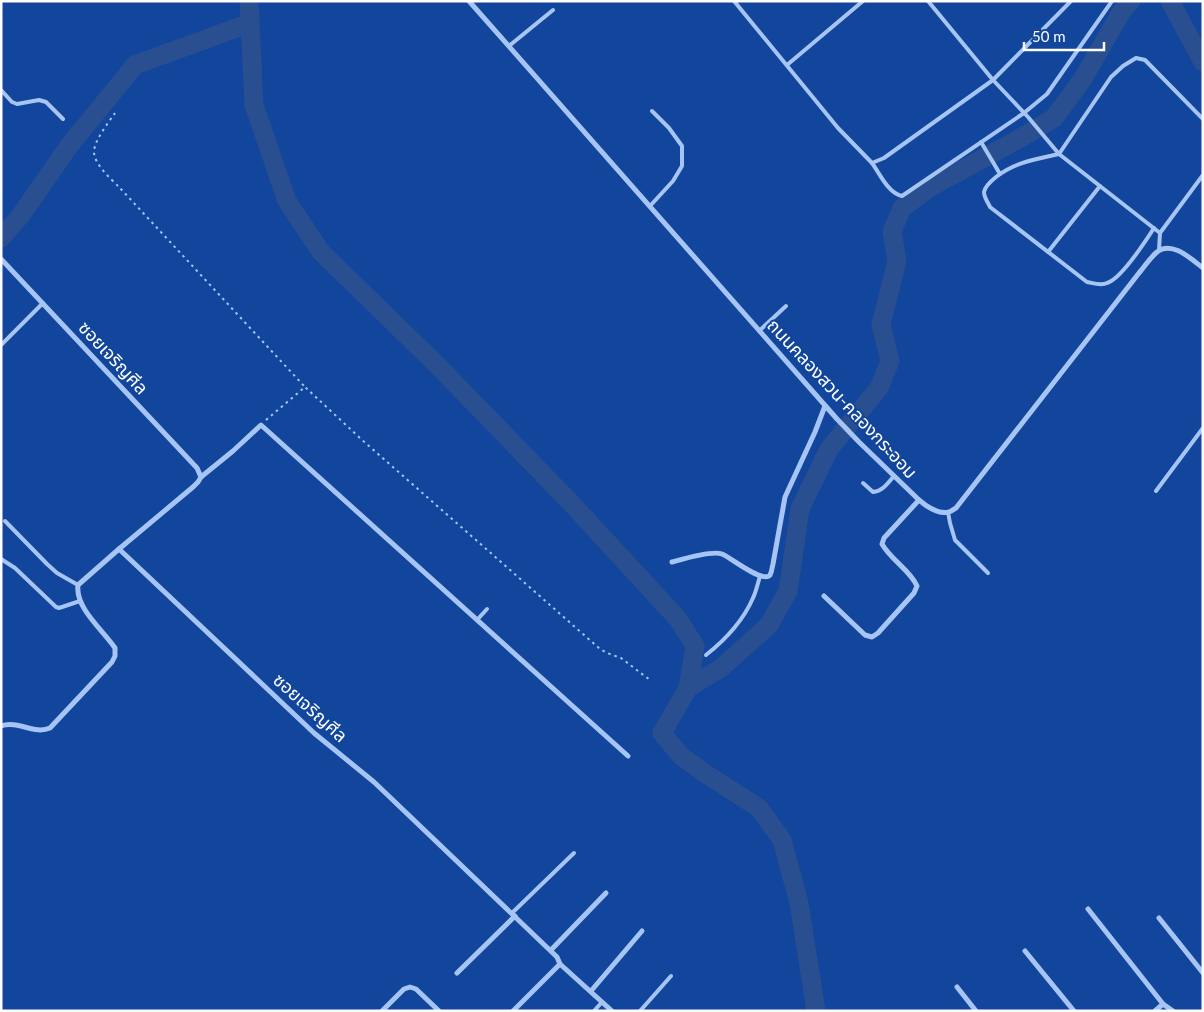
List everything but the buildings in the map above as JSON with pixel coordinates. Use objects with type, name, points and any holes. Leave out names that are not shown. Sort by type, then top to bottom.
[{"type":"street","name":"ถนนคลองสวน-คลองกระออม","points":[[469,1],[837,420],[919,500],[929,508],[948,512]]},
{"type":"street","points":[[948,512],[956,508],[966,496],[1139,273],[1159,250],[1172,248],[1203,268]]},
{"type":"street","name":"ซอยเจริญศีล","points":[[1,259],[197,468],[201,477]]},
{"type":"street","points":[[672,562],[716,553],[722,554],[760,576],[766,578],[770,575],[785,496],[825,406]]},
{"type":"street","points":[[1,726],[13,724],[42,731],[50,728],[112,662],[115,656],[115,648],[83,608],[78,596],[78,585],[193,487],[201,477],[261,425],[628,756]]},
{"type":"street","points":[[824,596],[865,635],[872,637],[878,633],[914,593],[917,586],[914,579],[887,553],[882,544],[884,538],[919,500]]},
{"type":"street","name":"ซอยเจริญศีล","points":[[119,549],[314,734],[374,782],[551,950],[558,957],[560,964],[612,1011]]},
{"type":"street","points":[[551,950],[606,893]]},
{"type":"street","points":[[1088,909],[1163,1004],[1173,1011]]},
{"type":"street","points":[[457,973],[514,915]]},
{"type":"street","points":[[1159,918],[1203,973]]},
{"type":"street","points":[[591,991],[642,931]]},
{"type":"street","points":[[1025,951],[1074,1011]]},
{"type":"street","points":[[513,1011],[560,964]]},
{"type":"street","points":[[382,1011],[404,989],[410,987],[416,989],[439,1011]]},
{"type":"street","points":[[957,987],[976,1011]]},
{"type":"street","points":[[1154,1011],[1163,1004]]},
{"type":"lane","points":[[734,1],[838,128],[872,163],[889,187],[897,195],[902,196],[982,144],[1047,94],[1112,1]]},
{"type":"lane","points":[[787,65],[863,1]]},
{"type":"lane","points":[[928,1],[993,80],[1060,154],[1160,233]]},
{"type":"lane","points":[[872,163],[884,158],[993,80],[1071,1]]},
{"type":"lane","points":[[509,46],[553,10]]},
{"type":"lane","points":[[1154,228],[1119,275],[1108,283],[1087,282],[990,207],[985,198],[984,190],[1000,174],[1019,163],[1060,154],[1111,77],[1136,58],[1145,60],[1203,119]]},
{"type":"lane","points":[[1,90],[12,102],[17,104],[39,100],[46,102],[63,119]]},
{"type":"lane","points":[[650,206],[673,180],[682,166],[682,146],[669,128],[652,112]]},
{"type":"lane","points":[[982,144],[1000,174]]},
{"type":"lane","points":[[1159,250],[1160,233],[1203,175]]},
{"type":"lane","points":[[1048,252],[1100,186]]},
{"type":"lane","points":[[1,345],[43,303]]},
{"type":"lane","points":[[759,331],[786,306]]},
{"type":"lane","points":[[1156,491],[1203,428]]},
{"type":"lane","points":[[863,483],[873,492],[877,492],[894,476]]},
{"type":"lane","points":[[948,512],[955,540],[988,573]]},
{"type":"lane","points":[[5,521],[57,573],[78,585]]},
{"type":"lane","points":[[1,559],[15,568],[56,607],[59,608],[80,601]]},
{"type":"lane","points":[[706,655],[737,626],[754,598],[760,576]]},
{"type":"lane","points":[[477,620],[487,609]]},
{"type":"lane","points":[[514,915],[574,852]]},
{"type":"lane","points":[[640,1011],[671,976]]},
{"type":"lane","points":[[594,1011],[602,1002]]},
{"type":"path","points":[[114,113],[96,143],[95,159],[108,176],[305,387],[361,440],[600,650],[621,658],[650,680]]},
{"type":"path","points":[[261,425],[305,387]]},
{"type":"waterway","points":[[249,1],[254,105],[287,201],[321,252],[436,364],[571,503],[678,619],[695,646],[688,688],[662,733],[681,756],[759,808],[782,840],[799,903],[816,1011]]},
{"type":"waterway","points":[[688,688],[721,668],[769,625],[788,591],[800,509],[829,449],[879,388],[890,361],[881,324],[897,261],[892,231],[902,208],[929,188],[1054,118],[1082,80],[1122,11],[1131,1]]},
{"type":"waterway","points":[[1170,1],[1203,62]]},
{"type":"waterway","points":[[1,238],[21,215],[69,146],[135,65],[250,23]]}]
